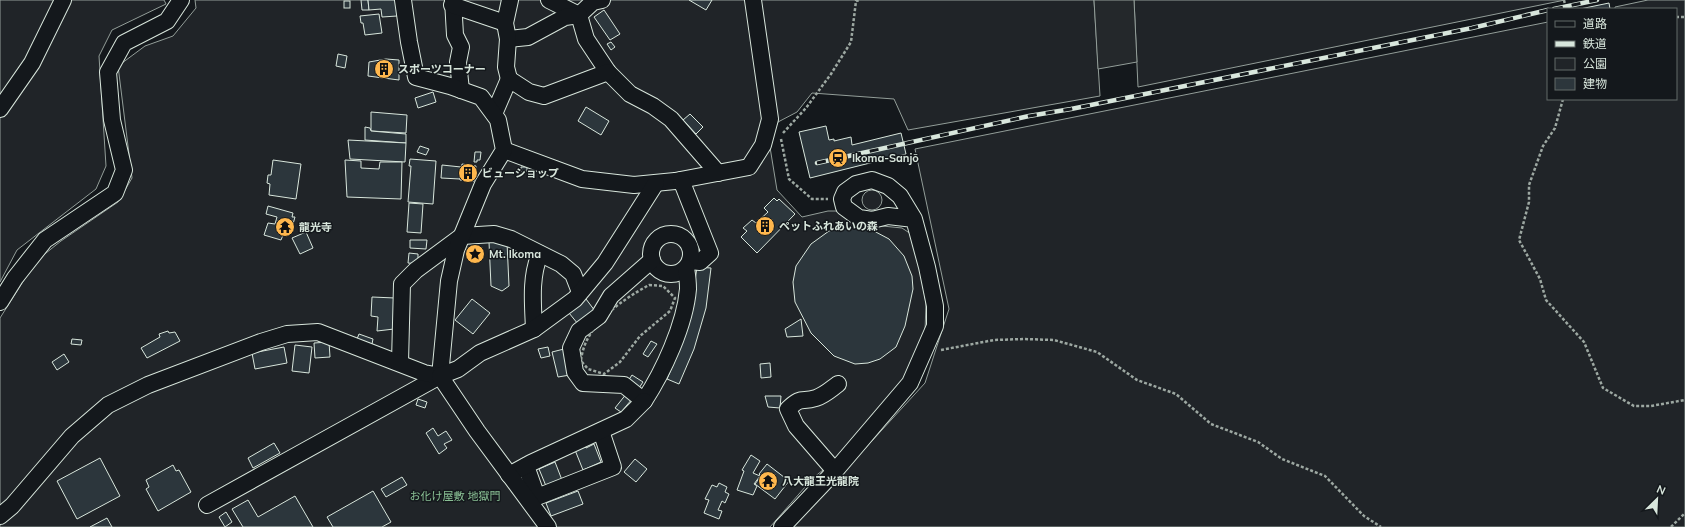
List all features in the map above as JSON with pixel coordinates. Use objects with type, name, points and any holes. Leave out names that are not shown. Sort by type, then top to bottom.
[{"type":"street","points":[[0,109],[32,63],[63,0]]},
{"type":"street","points":[[0,302],[15,278],[45,240],[115,193],[124,170],[112,120],[108,72],[124,42],[167,21],[181,0]]},
{"type":"street","points":[[403,0],[408,42],[416,77],[481,97],[498,120],[504,150],[483,184],[456,250],[449,281],[440,376],[477,431],[548,527]]},
{"type":"street","points":[[494,114],[509,79],[506,67],[508,39],[505,23],[510,0]]},
{"type":"street","points":[[550,0],[579,15],[586,39],[608,72],[630,94],[671,119],[718,173]]},
{"type":"street","points":[[508,39],[528,37],[565,17],[579,15],[593,2],[602,0]]},
{"type":"street","points":[[504,150],[582,178],[634,185],[681,180],[749,167],[763,145],[770,119],[753,0]]},
{"type":"street","points":[[461,90],[458,62],[461,47],[455,35],[453,2],[505,23]]},
{"type":"street","points":[[509,79],[529,92],[544,96],[608,72]]},
{"type":"street","points":[[509,475],[626,419],[644,401],[655,384],[678,332],[688,289],[688,264],[691,254],[686,241],[681,237],[668,234],[661,237],[652,247],[652,260],[654,266],[664,273],[676,274],[688,264],[700,262],[710,253],[681,180]]},
{"type":"street","points":[[782,527],[835,471],[910,383],[924,353],[934,326],[935,306],[927,267],[914,219],[900,196],[888,186],[872,180],[856,184],[845,192],[842,199],[844,207],[859,218],[872,220],[888,216],[914,219]]},
{"type":"street","points":[[207,505],[440,376],[458,369],[480,354],[534,329],[575,299],[605,262],[656,183]]},
{"type":"street","points":[[400,362],[402,284],[416,270],[462,236],[494,234],[511,239],[562,264],[573,274],[580,292]]},
{"type":"street","points":[[534,329],[533,300],[535,266],[540,254]]},
{"type":"street","points":[[644,401],[624,385],[583,383],[575,372],[571,348],[579,331],[599,316],[611,296],[652,260]]},
{"type":"street","points":[[0,516],[12,506],[72,436],[108,405],[148,385],[261,342],[295,334],[318,332],[400,362],[424,373],[440,376]]},
{"type":"street","points":[[835,471],[796,426],[788,409],[798,400],[820,396],[838,384]]},
{"type":"street","points":[[526,466],[537,497],[613,467],[601,431]]},
{"type":"path","points":[[842,199],[812,199],[789,179],[780,135],[806,108],[831,74],[850,42],[856,1],[860,0]]},
{"type":"path","points":[[1563,100],[1555,128],[1544,146],[1529,185],[1529,202],[1519,240],[1540,279],[1546,300],[1584,342],[1603,388],[1634,406],[1651,406],[1685,400]]},
{"type":"path","points":[[649,285],[662,286],[675,298],[670,311],[640,336],[620,362],[604,374],[588,369],[581,362],[582,350],[592,332],[613,308],[629,296],[649,285]]},
{"type":"path","points":[[924,353],[994,340],[1024,339],[1054,340],[1097,352],[1137,380],[1176,394],[1211,424],[1258,442],[1282,459],[1325,476],[1364,516],[1381,527]]},
{"type":"path","points":[[1671,527],[1685,513]]},
{"type":"green space","points":[[0,0],[164,0],[166,4],[112,30],[99,56],[106,166],[96,189],[17,250],[0,282]]},
{"type":"green space","name":"お化け屋敷 地獄門","points":[[195,0],[1094,0],[1100,96],[908,130],[894,99],[812,93],[797,112],[778,122],[769,141],[777,190],[802,217],[828,211],[842,211],[853,223],[902,228],[914,236],[926,303],[925,331],[902,385],[843,454],[813,478],[770,527],[0,527],[0,318],[36,261],[61,241],[118,202],[132,178],[118,66],[145,46],[173,36],[196,8]]},
{"type":"green space","points":[[1134,0],[1565,0],[1138,87]]},
{"type":"green space","points":[[1648,0],[1685,0],[1685,527],[793,527],[925,383],[949,309],[915,149],[1547,22],[1547,100],[1677,100],[1677,8],[1615,7]]},
{"type":"green space","points":[[868,190],[876,190],[882,196],[882,204],[876,210],[868,210],[862,204],[862,196]]},
{"type":"shaded area","points":[[1094,0],[1134,0],[1137,62],[1098,69]]},
{"type":"building","points":[[361,0],[368,0],[369,10],[362,10]]},
{"type":"building","points":[[368,0],[396,0],[397,16],[382,17],[381,9],[369,10]]},
{"type":"building","points":[[689,0],[712,0],[706,10]]},
{"type":"building","points":[[344,1],[350,1],[350,8],[344,8]]},
{"type":"building","points":[[1609,3],[1610,8],[1585,8]]},
{"type":"building","points":[[604,10],[620,34],[610,40],[594,17]]},
{"type":"building","points":[[379,14],[382,33],[365,35],[360,16]]},
{"type":"building","points":[[611,42],[615,47],[611,50],[607,44]]},
{"type":"building","points":[[338,54],[347,56],[345,68],[336,66]]},
{"type":"building","name":"スポーツコーナー","points":[[386,59],[399,60],[399,80],[368,76],[369,62]]},
{"type":"building","points":[[433,92],[436,102],[418,108],[415,98]]},
{"type":"building","points":[[586,107],[609,121],[601,135],[578,121]]},
{"type":"building","points":[[371,112],[407,115],[406,133],[371,131]]},
{"type":"building","points":[[690,114],[703,127],[696,134],[683,120]]},
{"type":"building","points":[[826,126],[829,140],[834,139],[834,141],[851,137],[852,145],[901,133],[906,154],[810,178],[799,132]]},
{"type":"building","points":[[365,127],[370,128],[371,131],[406,134],[406,143],[365,140]]},
{"type":"building","points":[[348,140],[406,143],[405,162],[350,159]]},
{"type":"building","points":[[420,146],[429,149],[426,155],[417,152]]},
{"type":"building","points":[[475,152],[481,152],[480,160],[477,160],[477,162],[474,162]]},
{"type":"building","points":[[410,159],[436,161],[433,204],[408,202],[411,166],[409,166]]},
{"type":"building","points":[[273,160],[301,164],[296,199],[269,195],[270,184],[267,183],[268,175],[271,175]]},
{"type":"building","points":[[345,160],[361,161],[361,168],[379,169],[380,162],[402,162],[401,199],[347,197]]},
{"type":"building","name":"ビューショップ","points":[[462,164],[476,166],[474,181],[460,180]]},
{"type":"building","points":[[442,165],[461,167],[460,179],[441,178]]},
{"type":"building","points":[[521,167],[527,167],[527,171],[521,172]]},
{"type":"building","name":"ペットふれあいの森","points":[[774,198],[777,201],[779,199],[795,214],[757,253],[741,237],[747,231],[743,228],[752,220],[756,223],[768,212],[764,208]]},
{"type":"building","points":[[409,203],[423,204],[421,233],[407,232]]},
{"type":"building","points":[[268,206],[293,213],[292,217],[295,217],[291,231],[288,231],[287,236],[283,235],[281,240],[264,235],[268,223],[275,224],[277,217],[266,214]]},
{"type":"building","points":[[850,226],[872,230],[889,239],[904,256],[912,276],[913,289],[905,326],[896,347],[880,359],[868,363],[855,364],[834,356],[811,333],[795,302],[793,282],[796,266],[811,244],[829,231]]},
{"type":"building","points":[[306,232],[313,248],[300,254],[292,238]]},
{"type":"building","points":[[410,240],[427,240],[426,249],[410,248]]},
{"type":"building","points":[[489,242],[507,242],[509,286],[502,291],[491,286]]},
{"type":"building","points":[[409,253],[418,254],[418,264],[408,263]]},
{"type":"building","points":[[697,267],[711,268],[706,308],[694,349],[679,384],[667,379],[681,346],[692,302]]},
{"type":"building","points":[[372,297],[395,298],[394,329],[377,331],[378,317],[371,316]]},
{"type":"building","points":[[472,299],[490,313],[473,334],[455,320]]},
{"type":"building","points":[[586,299],[595,311],[578,324],[569,313]]},
{"type":"building","points":[[801,319],[803,336],[787,337],[785,329]]},
{"type":"building","points":[[168,331],[169,333],[175,332],[180,341],[147,358],[141,348],[160,337],[159,334]]},
{"type":"building","points":[[359,334],[373,339],[372,344],[357,339]]},
{"type":"building","points":[[72,339],[82,340],[81,345],[71,344]]},
{"type":"building","points":[[651,341],[657,344],[648,357],[643,354]]},
{"type":"building","points":[[329,342],[330,357],[315,358],[314,343]]},
{"type":"building","points":[[295,345],[312,347],[309,373],[292,371]]},
{"type":"building","points":[[284,347],[287,363],[255,369],[252,353]]},
{"type":"building","points":[[548,347],[550,356],[541,358],[538,349]]},
{"type":"building","points":[[564,349],[570,375],[558,377],[552,352]]},
{"type":"building","points":[[64,354],[69,362],[57,370],[52,362]]},
{"type":"building","points":[[770,363],[771,377],[761,378],[760,364]]},
{"type":"building","points":[[632,375],[643,382],[639,388],[628,381]]},
{"type":"building","points":[[627,393],[633,398],[621,412],[615,408]]},
{"type":"building","points":[[765,396],[781,396],[780,408],[768,407]]},
{"type":"building","points":[[418,399],[427,402],[425,408],[416,405]]},
{"type":"building","points":[[433,428],[438,436],[446,431],[452,440],[444,444],[447,448],[439,454],[426,433]]},
{"type":"building","points":[[274,443],[280,453],[253,468],[248,458]]},
{"type":"building","points":[[594,444],[601,462],[583,470],[575,450],[584,446],[586,448]]},
{"type":"building","points":[[751,455],[760,461],[753,473],[760,476],[754,484],[757,486],[753,495],[737,490],[744,471],[742,470]]},
{"type":"building","points":[[100,458],[120,496],[77,519],[57,481]]},
{"type":"building","points":[[635,459],[647,469],[636,482],[624,472]]},
{"type":"building","points":[[555,462],[562,480],[546,486],[539,469]]},
{"type":"building","points":[[767,464],[789,481],[775,499],[755,484],[761,476],[759,474]]},
{"type":"building","points":[[173,465],[176,471],[179,470],[191,492],[158,511],[146,489],[149,487],[146,480]]},
{"type":"building","points":[[402,477],[407,485],[386,497],[381,489]]},
{"type":"building","points":[[719,483],[727,487],[725,492],[729,494],[725,503],[722,501],[718,510],[722,511],[719,519],[704,513],[709,500],[705,499],[712,485],[717,487]]},
{"type":"building","points":[[373,491],[391,522],[382,527],[333,527],[327,517]]},
{"type":"building","points":[[578,491],[583,504],[551,516],[546,503]]},
{"type":"building","points":[[295,496],[313,527],[243,527],[232,509],[248,500],[258,517]]},
{"type":"building","points":[[226,512],[232,522],[225,527],[219,517]]},
{"type":"building","points":[[107,518],[112,527],[90,527]]},
{"type":"railway","points":[[1559,8],[1597,0]]},
{"type":"railway","points":[[817,163],[1029,116],[1071,109],[1472,28],[1547,10]]},
{"type":"place","name":"スポーツコーナー","points":[[384,69]]},
{"type":"place","name":"Ikoma-Sanjō","points":[[838,158]]},
{"type":"place","name":"ビューショップ","points":[[468,173]]},
{"type":"place","name":"ペットふれあいの森","points":[[765,226]]},
{"type":"place","name":"龍光寺","points":[[285,227]]},
{"type":"place","name":"Mt. Ikoma","points":[[475,254]]},
{"type":"place","name":"八大龍王光龍院","points":[[768,481]]}]
